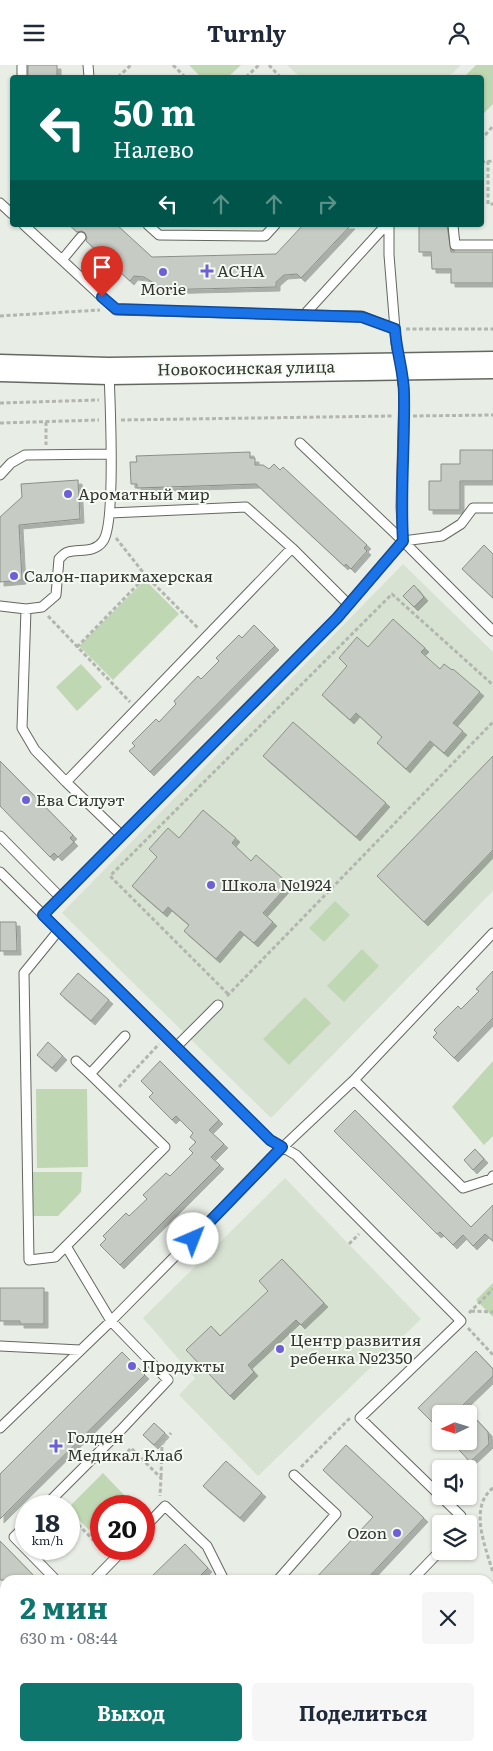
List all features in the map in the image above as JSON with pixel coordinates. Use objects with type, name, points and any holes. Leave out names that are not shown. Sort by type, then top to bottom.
[{"type":"street","name":"Новокосинская улица","points":[[0,368],[109,371],[493,365]]},
{"type":"lane","points":[[0,203],[10,212]]},
{"type":"lane","points":[[26,227],[116,309],[362,317],[395,329]]},
{"type":"lane","points":[[150,227],[159,235],[265,236],[273,227]]},
{"type":"lane","points":[[304,315],[386,227]]},
{"type":"lane","points":[[388,227],[395,329],[404,390],[405,416],[401,507],[403,541]]},
{"type":"lane","points":[[453,227],[455,245],[493,245]]},
{"type":"lane","points":[[62,259],[82,237]]},
{"type":"lane","points":[[0,606],[26,609],[42,607],[56,595],[59,559],[66,552],[92,550],[103,542],[108,528],[110,513],[109,371]]},
{"type":"lane","points":[[300,443],[403,541],[493,631]]},
{"type":"lane","points":[[0,475],[11,463],[25,455],[111,454]]},
{"type":"lane","points":[[110,513],[246,507],[292,548],[348,604]]},
{"type":"lane","points":[[43,915],[337,618],[403,541],[442,536],[461,524],[473,508],[493,508]]},
{"type":"lane","points":[[66,782],[292,548]]},
{"type":"lane","points":[[26,609],[22,728],[34,750],[121,835]]},
{"type":"lane","points":[[0,836],[60,897]]},
{"type":"lane","points":[[0,871],[270,1140],[296,1155],[461,1321],[360,1418],[460,1515]]},
{"type":"lane","points":[[59,930],[24,973],[30,1260],[56,1257],[165,1147],[76,1061]]},
{"type":"lane","points":[[0,1428],[111,1321],[282,1147],[354,1079],[493,933]]},
{"type":"lane","points":[[176,1047],[218,1005]]},
{"type":"lane","points":[[90,1074],[125,1036]]},
{"type":"lane","points":[[354,1079],[463,1188],[491,1179],[493,1176]]},
{"type":"lane","points":[[56,1495],[168,1380],[111,1321],[66,1246]]},
{"type":"lane","points":[[0,1346],[80,1350]]},
{"type":"lane","points":[[282,1575],[336,1514],[294,1475]]},
{"type":"lane","points":[[155,1516],[165,1506],[207,1546],[222,1575]]},
{"type":"lane","points":[[417,1575],[432,1559]]},
{"type":"lane","points":[[36,1560],[51,1575]]},
{"type":"lane","points":[[99,1575],[113,1560]]},
{"type":"path","points":[[120,75],[131,65]]},
{"type":"path","points":[[173,65],[183,75]]},
{"type":"path","points":[[248,75],[258,65]]},
{"type":"path","points":[[268,65],[278,75]]},
{"type":"path","points":[[484,135],[493,126]]},
{"type":"path","points":[[488,161],[488,204],[493,204]]},
{"type":"path","points":[[484,162],[493,161]]},
{"type":"path","points":[[0,315],[116,309]]},
{"type":"path","points":[[395,329],[493,329]]},
{"type":"path","points":[[0,403],[99,399],[100,406]]},
{"type":"path","points":[[0,423],[101,421],[100,413]]},
{"type":"path","points":[[110,420],[493,415]]},
{"type":"path","points":[[108,528],[146,576],[206,637]]},
{"type":"path","points":[[77,647],[146,576]]},
{"type":"path","points":[[228,994],[110,876],[392,594],[493,685]]},
{"type":"path","points":[[42,607],[136,709]]},
{"type":"path","points":[[218,1005],[493,722]]},
{"type":"path","points":[[111,1094],[166,1037]]},
{"type":"path","points":[[461,1321],[493,1289]]},
{"type":"path","points":[[471,1311],[493,1312]]},
{"type":"path","points":[[474,1335],[493,1355]]},
{"type":"path","points":[[160,1511],[162,1444],[171,1433]]},
{"type":"path","points":[[106,1445],[121,1459],[131,1448],[161,1478]]},
{"type":"path","points":[[493,1488],[488,1492],[481,1506],[483,1531],[493,1573]]},
{"type":"path","points":[[80,1526],[90,1537]]},
{"type":"path","points":[[477,1529],[483,1531]]},
{"type":"shaded area","points":[[287,65],[461,65],[450,75],[298,75]]},
{"type":"shaded area","points":[[403,564],[493,652],[493,891],[271,1118],[62,913]]},
{"type":"shaded area","name":"Центр развития ребенка №2350","points":[[285,1178],[421,1319],[258,1476],[179,1395],[195,1378],[143,1318]]},
{"type":"green space","points":[[189,65],[241,65],[230,75],[199,75]]},
{"type":"green space","points":[[476,65],[493,65],[493,104],[484,113],[484,75],[466,75]]},
{"type":"green space","points":[[145,580],[179,614],[113,680],[79,646]]},
{"type":"green space","points":[[81,664],[102,687],[77,711],[56,687]]},
{"type":"green space","points":[[335,901],[350,915],[324,942],[309,928]]},
{"type":"green space","points":[[362,949],[379,966],[344,1002],[327,986]]},
{"type":"green space","points":[[305,997],[331,1023],[289,1065],[263,1039]]},
{"type":"green space","points":[[493,1061],[493,1136],[484,1145],[452,1107]]},
{"type":"green space","points":[[36,1089],[87,1089],[88,1167],[37,1168]]},
{"type":"green space","points":[[31,1172],[82,1172],[81,1192],[58,1216],[31,1216]]},
{"type":"green space","points":[[493,1283],[493,1317],[476,1300]]},
{"type":"green space","points":[[103,1473],[124,1495],[90,1495],[89,1530],[80,1521],[80,1496]]},
{"type":"building","points":[[28,65],[57,65],[57,75],[28,75]]},
{"type":"building","points":[[71,227],[119,227],[152,257],[276,254],[301,227],[349,227],[301,278],[297,274],[284,275],[276,282],[276,287],[153,290],[152,282],[144,277],[134,276],[130,281],[86,241],[85,233],[82,231],[77,232]]},
{"type":"building","points":[[419,227],[447,227],[451,252],[493,252],[493,283],[451,283],[451,269],[432,269],[431,252],[419,252]]},
{"type":"building","points":[[460,450],[493,450],[493,481],[460,481],[460,510],[429,510],[429,481],[441,481],[441,464],[460,464]]},
{"type":"building","points":[[250,452],[250,458],[255,458],[255,465],[263,465],[269,469],[274,464],[280,470],[283,467],[367,545],[364,548],[367,551],[351,569],[346,564],[344,566],[256,484],[137,488],[137,484],[131,484],[130,462],[137,462],[136,456]]},
{"type":"building","points":[[78,480],[80,519],[19,525],[22,580],[0,582],[0,517],[22,497],[21,484]]},
{"type":"building","points":[[484,545],[493,554],[493,598],[462,569]]},
{"type":"building","points":[[414,585],[424,597],[414,607],[403,596]]},
{"type":"building","points":[[393,619],[425,648],[421,652],[440,669],[444,664],[453,669],[480,692],[453,723],[463,731],[444,753],[430,741],[406,769],[377,743],[382,737],[356,713],[350,720],[322,695],[347,666],[339,658],[357,637],[368,647]]},
{"type":"building","points":[[254,625],[275,646],[150,772],[129,751],[135,746],[132,743],[156,719],[159,722],[176,704],[174,701],[198,676],[201,679],[219,661],[216,658],[239,635],[242,638]]},
{"type":"building","points":[[293,722],[386,803],[356,837],[263,756]]},
{"type":"building","points":[[493,756],[493,850],[424,922],[377,876]]},
{"type":"building","points":[[0,761],[73,835],[70,838],[74,842],[58,857],[54,853],[50,857],[0,806]]},
{"type":"building","name":"Школа №1924","points":[[203,810],[236,838],[232,843],[251,861],[256,855],[289,884],[263,913],[273,922],[254,943],[240,931],[216,959],[184,931],[189,925],[168,907],[163,913],[132,886],[157,857],[149,849],[168,828],[179,838]]},
{"type":"building","points":[[0,922],[16,922],[17,951],[0,951]]},
{"type":"building","points":[[493,971],[493,1018],[454,1058],[433,1037],[437,1033],[434,1030],[458,1006],[461,1009],[479,991],[476,989]]},
{"type":"building","points":[[78,973],[109,1000],[91,1021],[60,994]]},
{"type":"building","points":[[48,1042],[63,1056],[52,1068],[37,1055]]},
{"type":"building","points":[[160,1061],[219,1120],[209,1130],[224,1144],[211,1157],[220,1165],[120,1265],[100,1245],[106,1239],[103,1236],[126,1213],[129,1216],[147,1199],[143,1195],[166,1173],[170,1176],[193,1153],[189,1149],[196,1142],[190,1137],[193,1133],[176,1116],[172,1120],[149,1097],[153,1093],[141,1081]]},
{"type":"building","points":[[355,1110],[471,1227],[493,1205],[493,1241],[485,1234],[473,1246],[463,1235],[453,1245],[440,1232],[437,1234],[334,1131]]},
{"type":"building","points":[[475,1149],[484,1159],[473,1170],[464,1160]]},
{"type":"building","points":[[282,1259],[324,1303],[301,1325],[296,1320],[248,1365],[254,1372],[230,1396],[186,1350],[211,1326],[220,1336],[268,1291],[259,1281]]},
{"type":"building","points":[[0,1288],[44,1288],[44,1324],[20,1324],[20,1321],[0,1321]]},
{"type":"building","points":[[476,1351],[493,1369],[493,1376],[463,1405],[432,1405],[432,1422],[418,1408]]},
{"type":"building","points":[[122,1352],[145,1375],[24,1495],[15,1495],[15,1504],[0,1519],[0,1474]]},
{"type":"building","points":[[478,1421],[488,1432],[489,1444],[472,1460],[468,1460],[459,1450],[478,1450]]},
{"type":"building","points":[[154,1423],[165,1433],[154,1445],[143,1435]]},
{"type":"building","points":[[346,1445],[424,1518],[371,1575],[319,1575],[373,1517],[323,1470]]},
{"type":"building","points":[[226,1461],[262,1493],[240,1518],[203,1486]]},
{"type":"building","points":[[0,1541],[15,1556],[15,1560],[19,1560],[33,1575],[0,1575]]},
{"type":"building","points":[[185,1544],[208,1568],[201,1575],[153,1575]]},
{"type":"place","name":"АСНА","points":[[207,271]]},
{"type":"place","name":"Morie","points":[[163,272]]},
{"type":"place","name":"Ароматный мир","points":[[68,494]]},
{"type":"place","name":"Салон-парикмахерская","points":[[14,576]]},
{"type":"place","name":"Ева Силуэт","points":[[26,800]]},
{"type":"place","name":"Школа №1924","points":[[211,885]]},
{"type":"place","name":"Центр развития ребенка №2350","points":[[280,1349]]},
{"type":"place","name":"Продукты","points":[[132,1366]]},
{"type":"place","name":"Голден Медикал Клаб","points":[[56,1446]]},
{"type":"place","name":"Ozon","points":[[397,1533]]},
{"type":"route","points":[[102,297],[116,309],[362,317],[395,329],[404,390],[405,416],[401,507],[403,541],[337,618],[43,915],[270,1140],[282,1147],[193,1239]]}]
